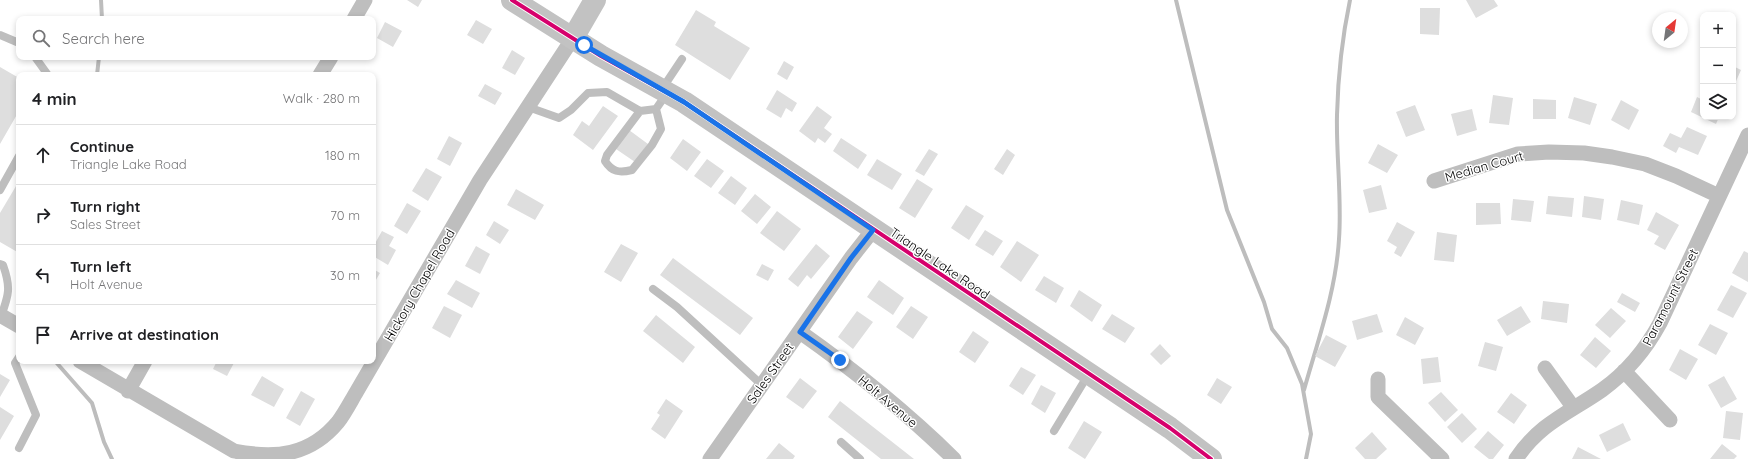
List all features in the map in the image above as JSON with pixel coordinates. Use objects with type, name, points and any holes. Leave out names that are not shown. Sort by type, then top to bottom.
[{"type":"street","points":[[356,16],[365,0]]},
{"type":"street","name":"Triangle Lake Road","points":[[512,0],[573,38],[662,97],[684,102],[1170,428],[1211,459]]},
{"type":"street","name":"Hickory Chapel Road","points":[[376,360],[480,180],[573,38],[595,0]]},
{"type":"street","points":[[322,72],[328,60]]},
{"type":"street","name":"Paramount Street","points":[[1516,459],[1539,433],[1573,407],[1603,389],[1624,371],[1644,349],[1653,336],[1748,135]]},
{"type":"street","name":"Median Court","points":[[1434,181],[1518,154],[1549,152],[1584,153],[1644,164],[1676,176],[1719,196]]},
{"type":"street","name":"Sales Street","points":[[710,459],[851,258],[873,230]]},
{"type":"street","points":[[1,315],[16,324]]},
{"type":"street","name":"Holt Avenue","points":[[800,332],[840,360],[907,416],[954,459]]},
{"type":"street","name":"Hickory Chapel Road","points":[[85,364],[128,391],[234,451],[249,456],[282,458],[307,449],[322,439],[338,421],[374,364]]},
{"type":"street","points":[[128,391],[143,364]]},
{"type":"street","points":[[1545,368],[1573,407]]},
{"type":"street","points":[[1624,371],[1670,420]]},
{"type":"street","points":[[1378,379],[1378,397],[1442,459]]},
{"type":"lane","points":[[0,35],[16,42]]},
{"type":"lane","points":[[662,97],[640,111],[607,155],[605,161],[610,169],[616,172],[632,170],[652,145],[661,129],[662,97],[682,59]]},
{"type":"lane","points":[[37,60],[46,72]]},
{"type":"lane","points":[[528,107],[559,118],[571,110],[588,93],[607,92],[640,111]]},
{"type":"lane","points":[[0,190],[16,161]]},
{"type":"lane","points":[[0,264],[3,265],[9,281],[7,300],[1,315]]},
{"type":"lane","points":[[653,289],[677,307],[762,385]]},
{"type":"lane","points":[[16,362],[15,363],[36,415],[19,448]]},
{"type":"lane","points":[[1054,431],[1089,374]]},
{"type":"lane","points":[[841,442],[860,459]]},
{"type":"building","points":[[407,0],[422,0],[418,7]]},
{"type":"building","points":[[1466,0],[1494,0],[1498,6],[1476,18]]},
{"type":"building","points":[[1420,8],[1440,8],[1439,35],[1420,34]]},
{"type":"building","points":[[696,10],[716,22],[714,26],[750,48],[730,80],[675,45]]},
{"type":"building","points":[[476,20],[492,29],[483,44],[467,35]]},
{"type":"building","points":[[385,22],[402,31],[393,47],[377,38]]},
{"type":"building","points":[[512,50],[525,58],[515,75],[502,68]]},
{"type":"building","points":[[784,61],[794,67],[787,80],[777,74]]},
{"type":"building","points":[[0,67],[16,76],[16,116],[0,144]]},
{"type":"building","points":[[1736,68],[1741,70],[1736,81]]},
{"type":"building","points":[[485,84],[502,93],[495,105],[478,96]]},
{"type":"building","points":[[777,90],[797,103],[792,112],[786,108],[781,118],[766,109]]},
{"type":"building","points":[[1493,95],[1513,98],[1509,125],[1489,123]]},
{"type":"building","points":[[1574,97],[1597,104],[1590,125],[1568,118]]},
{"type":"building","points":[[1697,97],[1700,98],[1700,116],[1691,112]]},
{"type":"building","points":[[1533,99],[1556,100],[1556,119],[1533,119]]},
{"type":"building","points":[[1621,100],[1639,110],[1629,130],[1611,120]]},
{"type":"building","points":[[1415,105],[1425,130],[1406,137],[1396,112]]},
{"type":"building","points":[[603,106],[618,116],[593,150],[573,135],[582,121],[589,126]]},
{"type":"building","points":[[817,106],[832,117],[824,128],[832,134],[825,143],[818,138],[815,143],[799,131]]},
{"type":"building","points":[[1472,109],[1477,130],[1457,136],[1451,114]]},
{"type":"building","points":[[1708,120],[1718,120],[1716,124]]},
{"type":"building","points":[[1687,127],[1707,136],[1698,155],[1679,147],[1676,153],[1663,146],[1670,133],[1681,138]]},
{"type":"building","points":[[629,130],[648,144],[635,162],[616,149]]},
{"type":"building","points":[[449,136],[462,143],[450,166],[437,159]]},
{"type":"building","points":[[841,138],[867,155],[858,169],[833,151]]},
{"type":"building","points":[[683,139],[701,152],[687,171],[670,158]]},
{"type":"building","points":[[1378,144],[1398,155],[1387,173],[1368,163]]},
{"type":"building","points":[[929,149],[938,154],[924,176],[915,171]]},
{"type":"building","points":[[1007,149],[1015,155],[1003,175],[994,169]]},
{"type":"building","points":[[707,159],[724,171],[711,188],[694,176]]},
{"type":"building","points":[[877,159],[902,174],[892,190],[867,175]]},
{"type":"building","points":[[426,168],[442,177],[428,201],[412,191]]},
{"type":"building","points":[[731,176],[747,188],[735,205],[718,193]]},
{"type":"building","points":[[917,179],[933,189],[915,218],[899,208]]},
{"type":"building","points":[[1381,185],[1387,209],[1369,213],[1363,190]]},
{"type":"building","points":[[16,186],[16,251],[0,242],[0,213]]},
{"type":"building","points":[[516,189],[544,205],[535,220],[507,205]]},
{"type":"building","points":[[755,194],[771,207],[757,224],[741,211]]},
{"type":"building","points":[[1548,196],[1574,198],[1572,217],[1546,214]]},
{"type":"building","points":[[1584,196],[1604,199],[1601,220],[1582,217]]},
{"type":"building","points":[[1513,199],[1534,201],[1531,222],[1511,220]]},
{"type":"building","points":[[1621,200],[1643,205],[1639,225],[1617,220]]},
{"type":"building","points":[[407,203],[421,211],[407,234],[394,226]]},
{"type":"building","points":[[1476,203],[1500,203],[1501,224],[1476,225]]},
{"type":"building","points":[[966,205],[984,216],[969,240],[951,228]]},
{"type":"building","points":[[777,211],[801,229],[784,251],[760,233]]},
{"type":"building","points":[[1656,212],[1679,225],[1665,250],[1654,244],[1659,236],[1647,230]]},
{"type":"building","points":[[494,221],[509,230],[500,244],[486,235]]},
{"type":"building","points":[[1397,222],[1415,232],[1401,257],[1394,253],[1397,247],[1387,241]]},
{"type":"building","points":[[985,230],[1003,241],[993,256],[975,245]]},
{"type":"building","points":[[382,231],[394,237],[389,246],[396,250],[388,265],[376,258],[376,242]]},
{"type":"building","points":[[1437,232],[1457,235],[1454,262],[1434,260]]},
{"type":"building","points":[[1017,241],[1039,255],[1021,282],[1000,267]]},
{"type":"building","points":[[621,244],[638,253],[621,282],[604,272]]},
{"type":"building","points":[[816,244],[830,256],[811,279],[807,275],[798,287],[788,279]]},
{"type":"building","points":[[476,246],[490,254],[480,274],[465,266]]},
{"type":"building","points":[[1744,251],[1748,253],[1748,282],[1732,273]]},
{"type":"building","points":[[673,258],[753,318],[740,335],[660,275]]},
{"type":"building","points":[[762,264],[774,270],[768,281],[756,275]]},
{"type":"building","points":[[376,271],[380,273],[376,280]]},
{"type":"building","points":[[1044,276],[1064,288],[1056,303],[1035,290]]},
{"type":"building","points":[[456,280],[480,293],[472,308],[447,294]]},
{"type":"building","points":[[879,280],[904,298],[893,315],[867,297]]},
{"type":"building","points":[[1731,285],[1747,293],[1733,318],[1717,310]]},
{"type":"building","points":[[1079,290],[1102,305],[1092,322],[1070,306]]},
{"type":"building","points":[[1622,293],[1640,303],[1635,312],[1617,302]]},
{"type":"building","points":[[1543,301],[1569,304],[1567,323],[1541,319]]},
{"type":"building","points":[[444,306],[462,315],[450,338],[432,328]]},
{"type":"building","points":[[911,306],[928,317],[913,339],[896,327]]},
{"type":"building","points":[[1521,306],[1531,322],[1507,336],[1497,320]]},
{"type":"building","points":[[1611,308],[1626,321],[1610,338],[1595,325]]},
{"type":"building","points":[[857,311],[873,322],[853,349],[838,337]]},
{"type":"building","points":[[1112,314],[1135,328],[1125,343],[1102,329]]},
{"type":"building","points":[[1377,314],[1383,332],[1357,340],[1352,321]]},
{"type":"building","points":[[656,315],[695,347],[683,363],[643,331]]},
{"type":"building","points":[[1405,317],[1424,328],[1415,345],[1396,335]]},
{"type":"building","points":[[1710,324],[1728,333],[1716,355],[1698,345]]},
{"type":"building","points":[[973,331],[989,342],[975,363],[959,352]]},
{"type":"building","points":[[1326,335],[1347,346],[1335,367],[1315,356]]},
{"type":"building","points":[[1595,337],[1611,351],[1596,368],[1580,355]]},
{"type":"building","points":[[1485,342],[1503,347],[1496,371],[1478,366]]},
{"type":"building","points":[[1160,344],[1171,356],[1161,365],[1150,354]]},
{"type":"building","points":[[1680,349],[1698,359],[1686,380],[1669,370]]},
{"type":"building","points":[[1438,357],[1441,382],[1423,384],[1421,359]]},
{"type":"building","points":[[216,364],[233,364],[227,376],[213,369]]},
{"type":"building","points":[[1021,367],[1036,375],[1023,395],[1009,386]]},
{"type":"building","points":[[0,374],[10,380],[0,397]]},
{"type":"building","points":[[262,376],[284,389],[274,407],[251,395]]},
{"type":"building","points":[[1724,376],[1737,399],[1721,408],[1708,385]]},
{"type":"building","points":[[800,378],[817,391],[803,409],[786,397]]},
{"type":"building","points":[[1217,378],[1232,387],[1221,404],[1207,395]]},
{"type":"building","points":[[1041,385],[1056,393],[1045,413],[1031,404]]},
{"type":"building","points":[[301,391],[315,399],[300,426],[286,418]]},
{"type":"building","points":[[1441,392],[1458,410],[1445,422],[1428,403]]},
{"type":"building","points":[[1511,393],[1527,405],[1514,424],[1497,412]]},
{"type":"building","points":[[666,399],[683,411],[665,439],[651,429],[660,415],[657,413]]},
{"type":"building","points":[[840,401],[914,459],[881,459],[828,417]]},
{"type":"building","points":[[0,407],[14,416],[0,440]]},
{"type":"building","points":[[1726,411],[1743,413],[1740,440],[1723,438]]},
{"type":"building","points":[[1462,413],[1477,429],[1462,443],[1447,427]]},
{"type":"building","points":[[1084,421],[1102,432],[1085,459],[1068,448]]},
{"type":"building","points":[[1623,423],[1631,440],[1607,452],[1599,435]]},
{"type":"building","points":[[1488,431],[1504,445],[1493,459],[1489,459],[1474,447]]},
{"type":"building","points":[[1372,432],[1387,449],[1376,459],[1365,459],[1355,448]]},
{"type":"building","points":[[779,443],[795,456],[793,459],[766,459]]},
{"type":"building","points":[[1722,444],[1737,456],[1734,459],[1710,459]]},
{"type":"building","points":[[1578,447],[1601,459],[1572,459]]},
{"type":"waterway","points":[[101,0],[102,16]]},
{"type":"waterway","points":[[1176,0],[1227,210],[1264,302],[1272,329],[1287,348],[1302,384],[1311,434],[1306,459]]},
{"type":"waterway","points":[[1304,390],[1326,315],[1337,258],[1340,224],[1337,130],[1339,71],[1350,0]]},
{"type":"waterway","points":[[97,72],[99,60]]},
{"type":"waterway","points":[[58,364],[92,403],[104,442],[112,459]]},
{"type":"cycle path","points":[[512,0],[601,56],[684,102],[1170,428],[1211,459]]},
{"type":"route","points":[[584,45],[684,102],[873,230],[851,258],[800,332],[840,360]]}]
